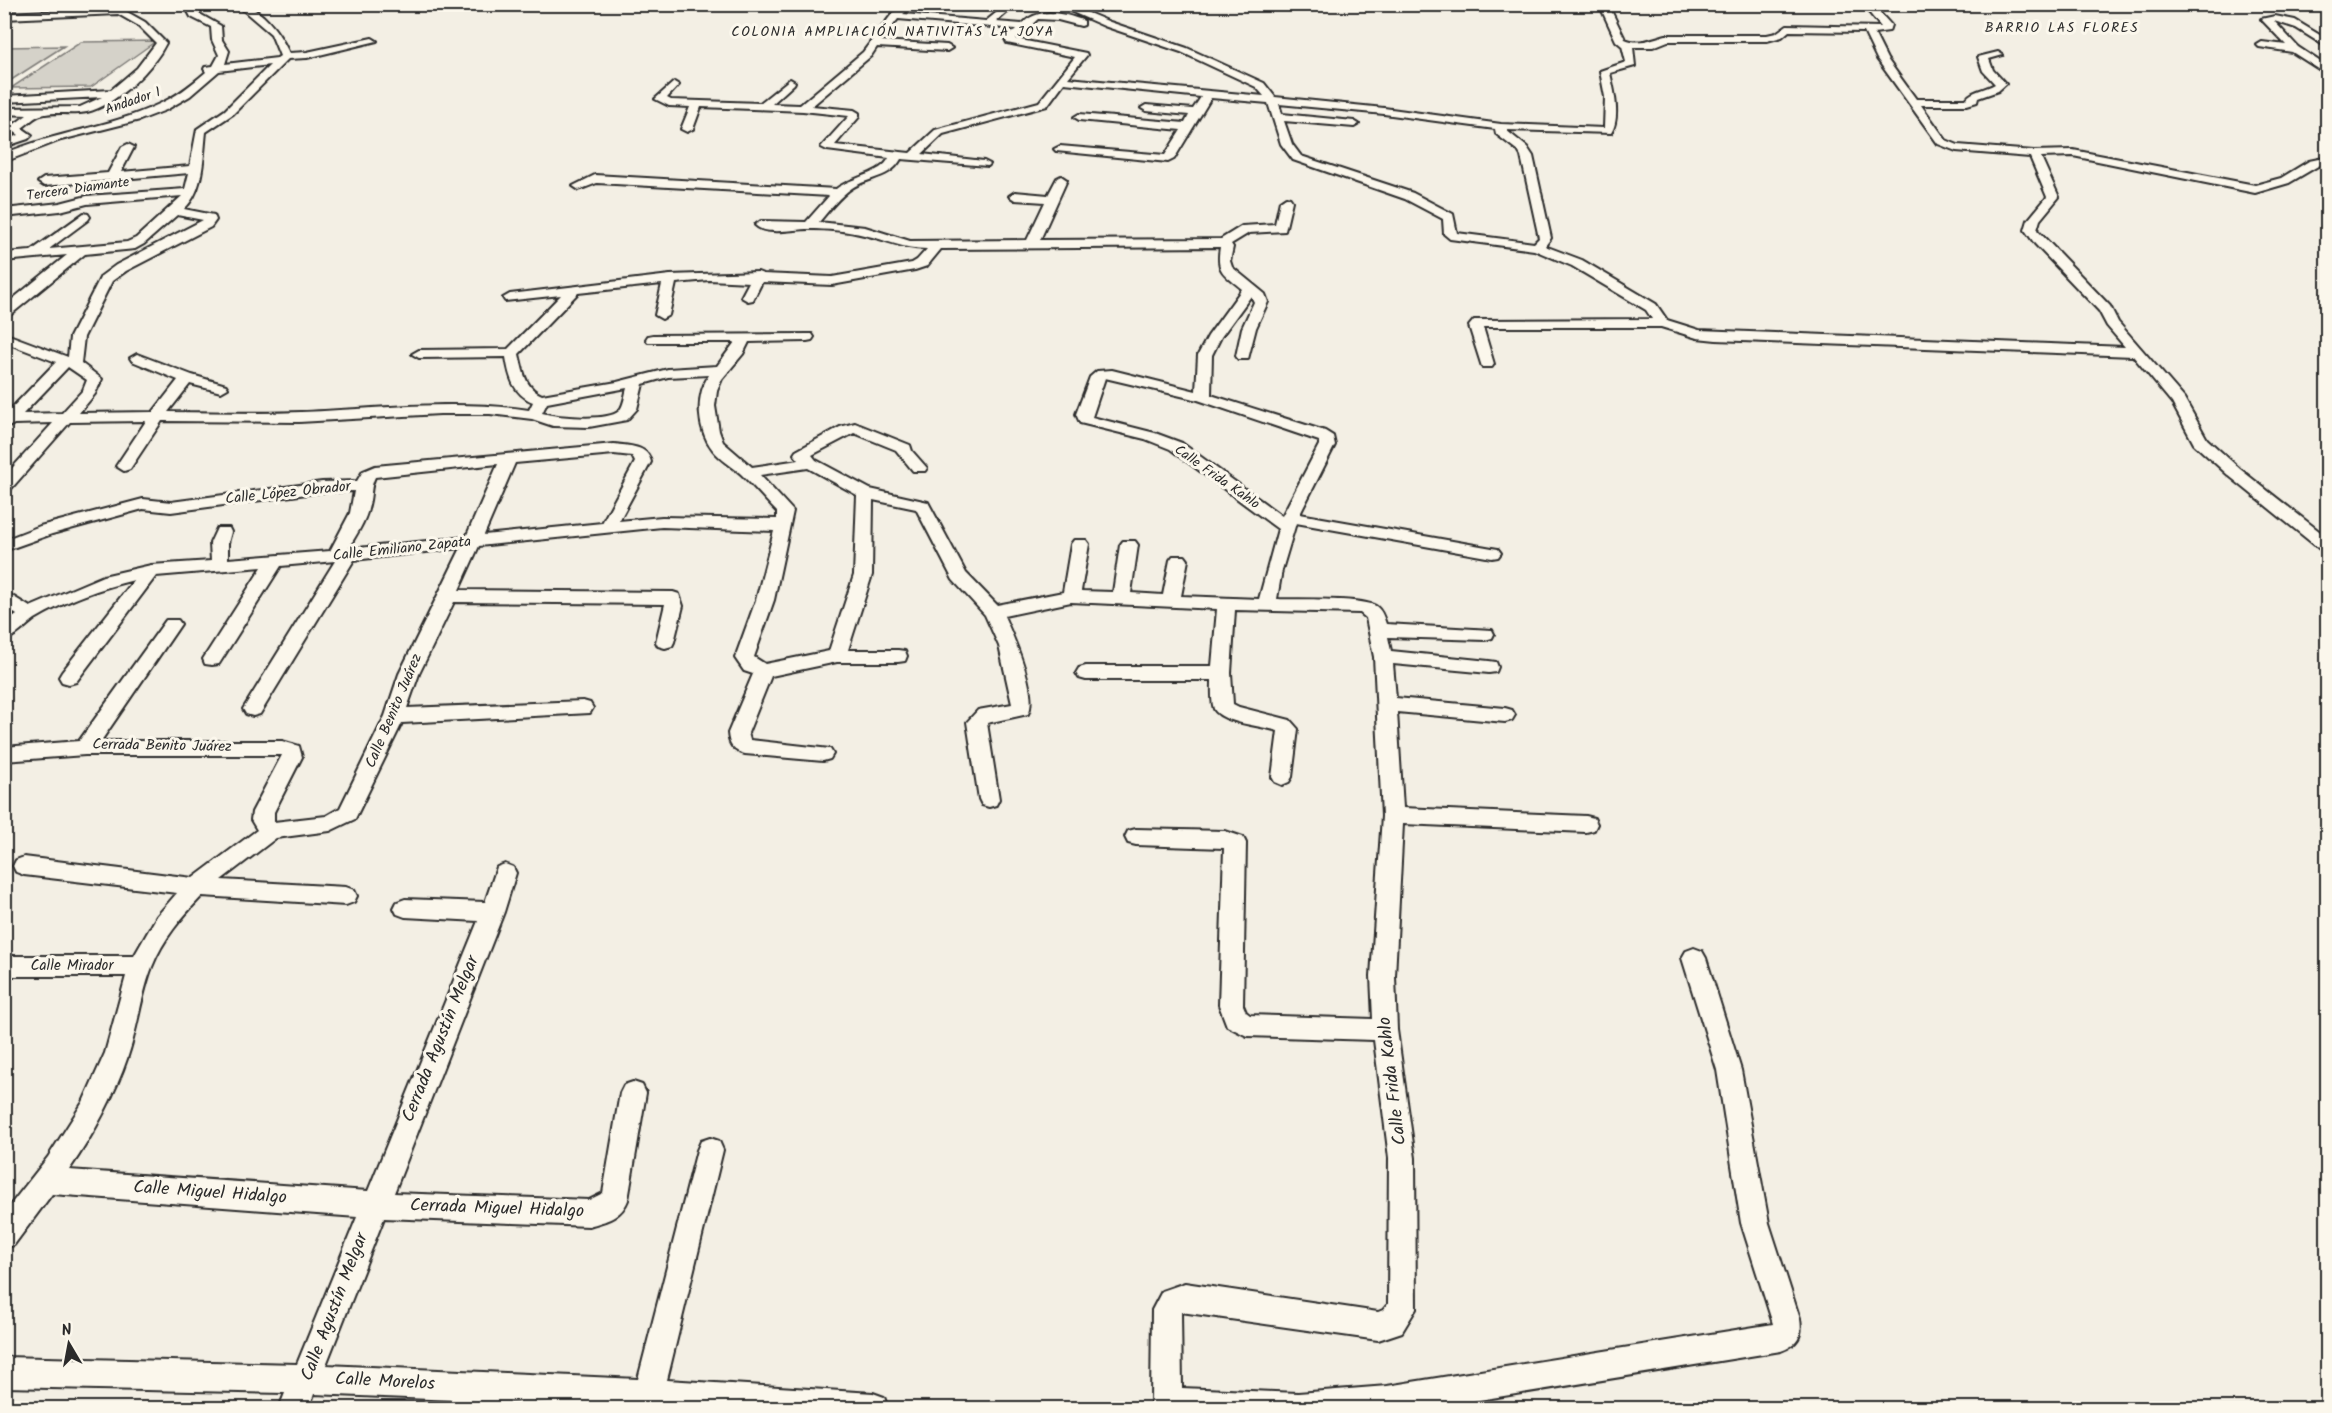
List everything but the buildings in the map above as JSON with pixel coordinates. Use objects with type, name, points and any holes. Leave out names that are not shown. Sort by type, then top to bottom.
[{"type":"street","points":[[4,16],[120,11],[135,4]]},
{"type":"street","points":[[188,4],[194,15],[216,26],[217,40],[225,56],[217,68]]},
{"type":"street","points":[[240,4],[275,33],[283,58]]},
{"type":"street","points":[[803,108],[840,78],[876,44],[895,16],[910,4]]},
{"type":"street","points":[[989,24],[1013,4]]},
{"type":"street","points":[[1058,4],[1184,50],[1253,81],[1265,89],[1280,117],[1287,149],[1297,158],[1423,202],[1449,218],[1450,234],[1454,237],[1537,247],[1577,263],[1651,307],[1662,323]]},
{"type":"street","points":[[1603,4],[1621,41],[1627,44],[1653,44],[1666,38],[1767,38],[1779,35],[1787,28],[1882,30],[1886,28],[1886,25],[1866,4]]},
{"type":"street","points":[[932,19],[946,7]]},
{"type":"street","points":[[6,111],[40,111],[95,106],[146,65],[159,51],[161,43],[142,24],[120,11]]},
{"type":"street","points":[[895,16],[1024,27]]},
{"type":"street","points":[[912,157],[939,132],[1043,104],[1082,55],[1079,52],[1010,42],[1010,39],[1034,17],[1072,19],[1090,29]]},
{"type":"street","points":[[2328,46],[2293,22],[2266,19],[2294,47],[2328,72]]},
{"type":"street","points":[[1870,29],[1869,34],[1882,60],[1942,142],[1948,146],[2034,154],[2073,153],[2255,189],[2273,186],[2302,172],[2311,162],[2328,160]]},
{"type":"street","points":[[1112,37],[1147,45],[1162,43]]},
{"type":"street","points":[[195,71],[307,55],[372,41]]},
{"type":"street","points":[[876,44],[947,48]]},
{"type":"street","points":[[1060,80],[1449,118],[1501,127],[1607,131],[1610,97],[1605,71],[1631,64],[1627,44]]},
{"type":"street","points":[[2262,45],[2328,46]]},
{"type":"street","points":[[1913,102],[1967,102],[1973,100],[1973,96],[1978,93],[1991,92],[2001,84],[1988,71],[1983,57],[1998,55]]},
{"type":"street","points":[[4,257],[130,246],[187,200],[191,192],[201,131],[205,126],[229,112],[283,58]]},
{"type":"street","name":"Andador 1","points":[[4,159],[41,144],[161,110],[188,93],[217,68]]},
{"type":"street","points":[[1150,88],[1159,75]]},
{"type":"street","points":[[762,106],[790,82]]},
{"type":"street","points":[[674,85],[660,99],[669,103],[803,108],[854,113],[855,115],[827,147],[984,164]]},
{"type":"street","points":[[4,99],[112,93]]},
{"type":"street","points":[[1060,149],[1168,159],[1208,94]]},
{"type":"street","points":[[6,111],[27,96]]},
{"type":"street","points":[[687,129],[697,104]]},
{"type":"street","points":[[1146,108],[1198,113]]},
{"type":"street","points":[[4,144],[24,137],[26,135],[15,128],[40,111]]},
{"type":"street","points":[[1079,117],[1189,127]]},
{"type":"street","points":[[1280,117],[1354,124]]},
{"type":"street","points":[[1501,127],[1500,132],[1523,149],[1527,156],[1545,238],[1537,247]]},
{"type":"street","points":[[1096,140],[1176,148]]},
{"type":"street","points":[[112,177],[129,147]]},
{"type":"street","points":[[2034,154],[2052,197],[2050,204],[2034,217],[2031,230],[2039,241],[2105,309],[2112,323],[2179,401],[2200,441],[2234,472],[2328,547]]},
{"type":"street","points":[[810,225],[840,193],[855,181],[892,164],[896,155]]},
{"type":"street","points":[[44,182],[195,169]]},
{"type":"street","points":[[579,186],[595,178],[840,193]]},
{"type":"street","points":[[1032,243],[1061,180]]},
{"type":"street","name":"Tercera Diamante","points":[[4,213],[60,207],[87,200],[191,192]]},
{"type":"street","points":[[1015,196],[1052,200]]},
{"type":"street","points":[[761,225],[789,227],[810,225],[866,231],[898,244],[1224,243],[1246,228],[1281,228],[1286,201]]},
{"type":"street","points":[[7,422],[70,362],[77,337],[106,279],[121,268],[207,224],[210,220],[210,218],[176,211]]},
{"type":"street","points":[[35,254],[84,217]]},
{"type":"street","points":[[1224,243],[1227,247],[1224,261],[1226,269],[1260,297],[1261,302],[1249,328],[1243,356]]},
{"type":"street","points":[[510,298],[709,276],[758,276],[813,281],[858,278],[915,266],[922,262],[937,245]]},
{"type":"street","points":[[4,313],[82,250]]},
{"type":"street","points":[[748,297],[758,276]]},
{"type":"street","points":[[662,315],[670,279]]},
{"type":"street","points":[[1249,288],[1215,336],[1205,356],[1203,397],[1320,434],[1327,439],[1327,445],[1288,522],[1271,574],[1267,604]]},
{"type":"street","points":[[419,354],[512,354],[573,291]]},
{"type":"street","points":[[4,294],[30,293]]},
{"type":"street","points":[[1487,364],[1476,326],[1479,323],[1662,323],[1697,334],[1716,336],[2138,352]]},
{"type":"street","points":[[653,339],[807,336]]},
{"type":"street","points":[[744,337],[742,347],[711,383],[708,393],[710,422],[716,442],[784,511],[785,519],[765,600],[744,658],[751,666],[764,671],[837,656],[898,656]]},
{"type":"street","points":[[4,338],[70,362],[95,379],[66,418],[4,487]]},
{"type":"street","points":[[512,354],[518,382],[522,389],[553,421],[589,422],[622,417],[629,409],[636,382]]},
{"type":"street","points":[[136,358],[186,378],[220,388]]},
{"type":"street","points":[[7,422],[157,416],[298,417],[440,409],[538,408],[668,373],[722,370]]},
{"type":"street","name":"Calle Frida Kahlo","points":[[1203,397],[1112,374],[1102,374],[1097,377],[1084,414],[1085,420],[1150,436],[1176,446],[1288,522]]},
{"type":"street","points":[[124,466],[157,416],[186,378]]},
{"type":"street","points":[[919,468],[904,452],[904,448],[855,428],[802,454],[810,463],[865,493],[922,506],[959,576],[993,612],[1008,646],[1022,700],[1021,709],[986,715],[977,722],[989,800]]},
{"type":"street","name":"Calle López Obrador","points":[[4,546],[46,530],[143,504],[171,507],[322,487],[362,486],[369,474],[375,471],[614,449],[636,452],[642,456],[643,462],[608,527]]},
{"type":"street","name":"Calle Benito Juárez","points":[[4,1234],[79,1135],[101,1093],[120,1047],[140,966],[158,933],[180,902],[196,886],[269,832],[281,828],[325,825],[339,821],[348,813],[395,716],[409,674],[448,596],[508,460]]},
{"type":"street","points":[[748,472],[810,463]]},
{"type":"street","points":[[253,709],[342,556],[361,503],[362,486]]},
{"type":"street","points":[[837,656],[863,575],[865,493]]},
{"type":"street","name":"Calle Emiliano Zapata","points":[[4,634],[29,615],[62,598],[103,582],[151,571],[342,556],[662,522],[782,526]]},
{"type":"street","points":[[1288,522],[1492,553]]},
{"type":"street","points":[[219,564],[219,543],[223,532]]},
{"type":"street","points":[[1071,596],[1080,544]]},
{"type":"street","points":[[1121,598],[1129,545]]},
{"type":"street","points":[[1171,601],[1179,560]]},
{"type":"street","points":[[212,659],[275,561]]},
{"type":"street","points":[[69,677],[151,571]]},
{"type":"street","points":[[448,596],[673,598],[674,606],[664,642]]},
{"type":"street","name":"Calle Frida Kahlo","points":[[993,612],[1071,596],[1226,604],[1361,607],[1370,610],[1375,617],[1383,657],[1393,816],[1383,976],[1385,1030],[1402,1158],[1402,1310],[1392,1322],[1378,1326],[1185,1297],[1172,1300],[1166,1310],[1167,1405]]},
{"type":"street","points":[[4,597],[29,615]]},
{"type":"street","points":[[1226,604],[1221,673],[1223,707],[1233,713],[1283,725],[1288,729],[1282,777]]},
{"type":"street","name":"Cerrada Benito Juárez","points":[[85,748],[172,624]]},
{"type":"street","points":[[1377,630],[1485,634]]},
{"type":"street","points":[[1383,657],[1489,667]]},
{"type":"street","points":[[764,671],[738,733],[739,742],[746,747],[823,754]]},
{"type":"street","points":[[1086,674],[1221,673]]},
{"type":"street","points":[[1387,704],[1504,715]]},
{"type":"street","points":[[395,716],[583,708]]},
{"type":"street","points":[[4,754],[85,748]]},
{"type":"street","name":"Cerrada Benito Juárez","points":[[85,748],[282,748],[292,751],[292,757],[262,812],[261,820],[269,832]]},
{"type":"street","points":[[1393,816],[1586,824]]},
{"type":"street","points":[[1136,837],[1225,839],[1235,843],[1230,1005],[1236,1019],[1246,1025],[1385,1030]]},
{"type":"street","points":[[24,866],[196,886],[346,896]]},
{"type":"street","name":"Cerrada Agustín Melgar","points":[[375,1205],[493,912],[505,873]]},
{"type":"street","points":[[405,908],[493,912]]},
{"type":"street","points":[[1167,1405],[1298,1408],[1386,1401],[1631,1359],[1781,1337],[1788,1331],[1786,1319],[1755,1223],[1729,1070],[1694,958]]},
{"type":"street","name":"Calle Mirador","points":[[4,966],[140,966]]},
{"type":"street","name":"Cerrada Miguel Hidalgo","points":[[375,1205],[589,1213],[604,1209],[615,1200],[633,1093]]},
{"type":"street","points":[[649,1394],[710,1150]]},
{"type":"street","name":"Calle Miguel Hidalgo","points":[[45,1181],[375,1205]]},
{"type":"street","name":"Calle Agustín Melgar","points":[[294,1408],[308,1379],[375,1205]]},
{"type":"street","name":"Calle Morelos","points":[[4,1372],[308,1379],[649,1394],[873,1408]]},
{"type":"shaded area","points":[[156,41],[91,87],[11,88],[81,42]]},
{"type":"shaded area","points":[[64,46],[5,84],[5,47]]},
{"type":"district","name":"BARRIO LAS FLORES","points":[[2062,28]]},
{"type":"district","name":"COLONIA AMPLIACIÓN NATIVITAS LA JOYA","points":[[893,32]]}]
